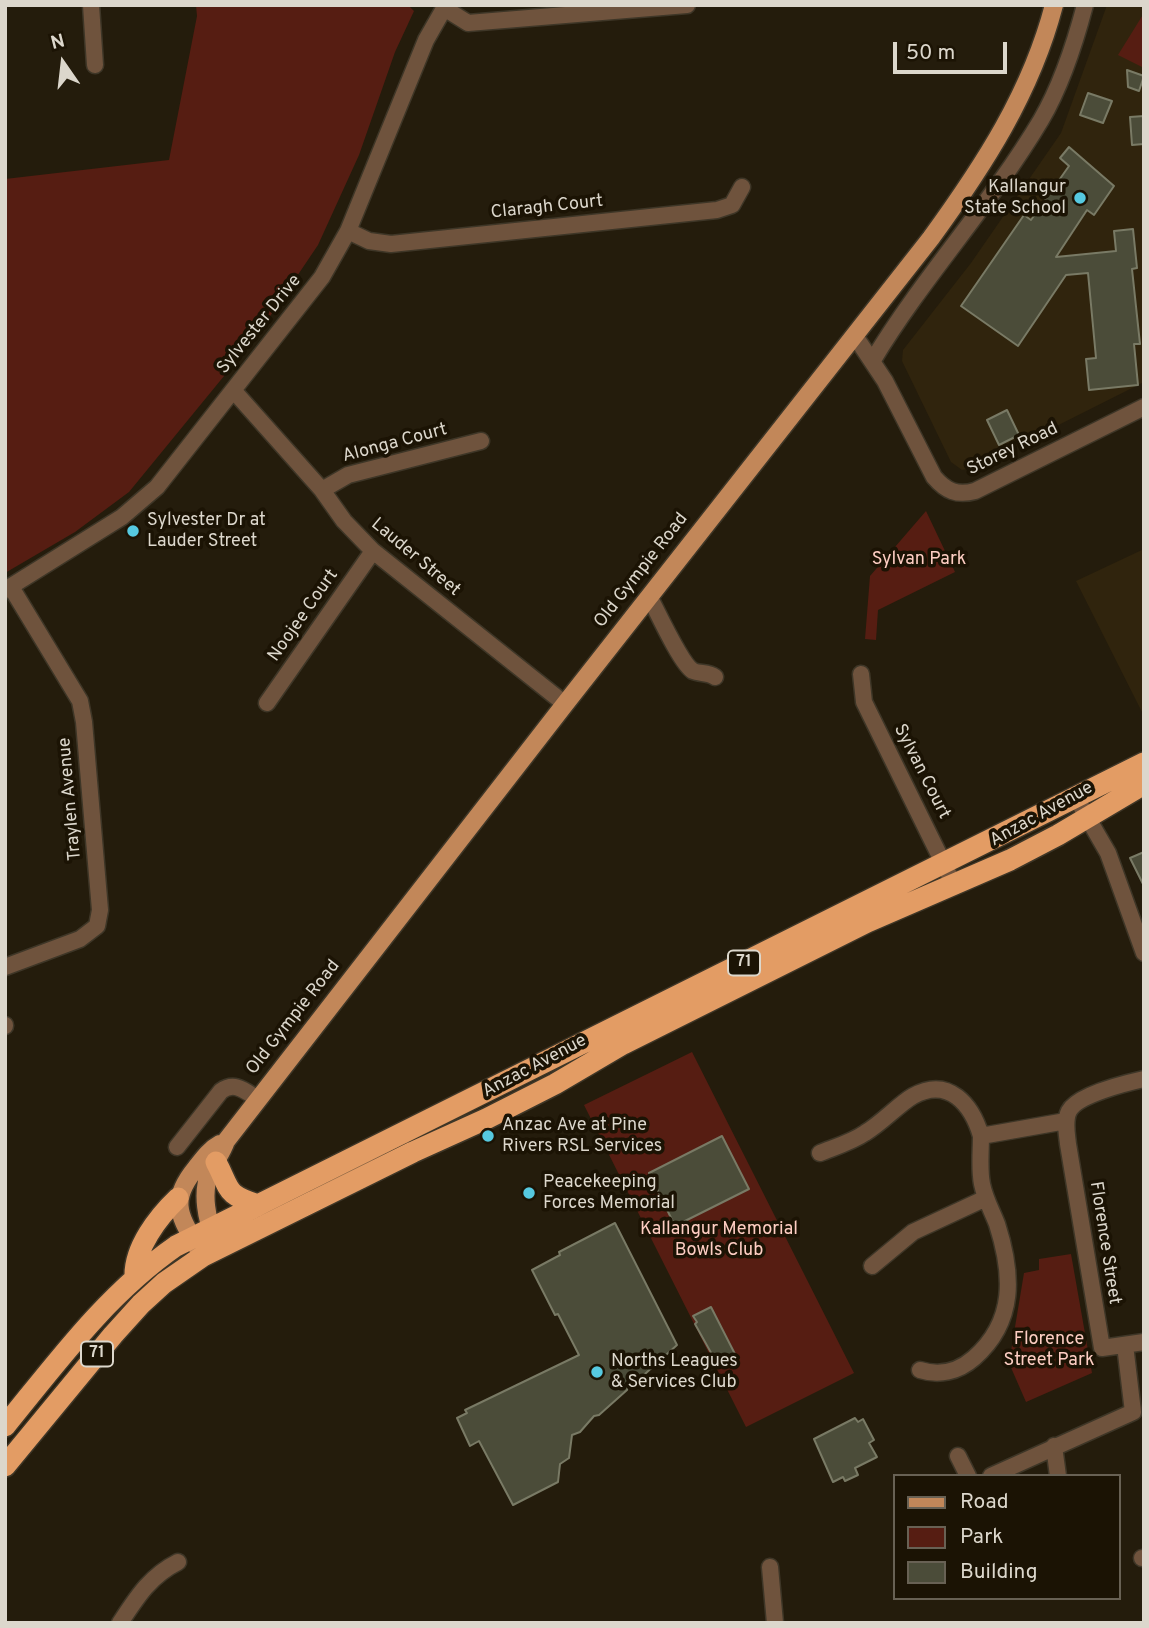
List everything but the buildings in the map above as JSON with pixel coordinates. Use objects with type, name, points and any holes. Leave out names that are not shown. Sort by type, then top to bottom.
[{"type":"highway","name":"Anzac Avenue","points":[[5,1426],[103,1308],[135,1276],[201,1233],[1144,763]]},
{"type":"highway","name":"Anzac Avenue","points":[[5,1466],[141,1304],[164,1283],[211,1252],[555,1084],[623,1044],[842,934],[1010,860],[1144,784]]},
{"type":"highway","points":[[545,1063],[555,1084]]},
{"type":"highway","points":[[216,1162],[230,1193],[258,1205]]},
{"type":"highway","points":[[135,1276],[134,1261],[165,1211],[178,1198]]},
{"type":"main road","name":"Old Gympie Road","points":[[201,1233],[209,1174],[226,1141],[932,237],[999,139],[1027,83],[1054,5]]},
{"type":"main road","name":"Old Gympie Road","points":[[211,1252],[201,1233],[181,1217],[178,1198],[188,1178],[212,1149],[226,1141]]},
{"type":"street","points":[[91,5],[95,65]]},
{"type":"street","points":[[445,6],[468,23],[687,5]]},
{"type":"street","points":[[873,360],[891,330],[1020,151],[1048,106],[1085,5]]},
{"type":"street","name":"Sylvester Drive","points":[[8,588],[122,517],[157,487],[322,278],[348,230],[426,40],[445,6]]},
{"type":"street","points":[[999,139],[1020,151]]},
{"type":"street","name":"Claragh Court","points":[[348,230],[369,241],[391,244],[704,211],[732,205],[742,187]]},
{"type":"street","name":"Storey Road","points":[[855,336],[873,360],[934,477],[952,492],[964,494],[975,491],[1144,407]]},
{"type":"street","name":"Lauder Street","points":[[233,390],[323,489],[344,521],[373,551],[565,704]]},
{"type":"street","name":"Alonga Court","points":[[323,489],[348,474],[481,441]]},
{"type":"street","name":"Noojee Court","points":[[267,703],[373,551]]},
{"type":"street","name":"Traylen Avenue","points":[[5,967],[80,939],[97,926],[100,909],[80,701],[8,588]]},
{"type":"street","points":[[649,596],[685,662],[694,671],[710,673],[715,677]]},
{"type":"street","name":"Sylvan Court","points":[[860,674],[864,702],[954,885]]},
{"type":"street","points":[[1074,798],[1108,853],[1144,953]]},
{"type":"street","points":[[981,1136],[1066,1121],[1069,1111],[1076,1103],[1124,1083],[1144,1079]]},
{"type":"street","points":[[177,1147],[226,1087],[239,1087],[258,1099]]},
{"type":"street","points":[[820,1153],[862,1135],[884,1121],[912,1096],[930,1090],[947,1091],[963,1100],[976,1117],[981,1136],[981,1180],[1007,1263],[1009,1288],[1006,1311],[996,1334],[969,1363],[934,1375],[919,1370]]},
{"type":"street","name":"Florence Street","points":[[1066,1121],[1102,1348],[1125,1345]]},
{"type":"street","points":[[872,1266],[913,1232],[986,1198]]},
{"type":"street","points":[[994,1474],[1133,1412],[1125,1345],[1144,1342]]},
{"type":"street","points":[[1055,1446],[1058,1474]]},
{"type":"street","points":[[958,1456],[967,1474]]},
{"type":"street","points":[[120,1623],[149,1581],[178,1562]]},
{"type":"street","points":[[770,1567],[775,1623]]},
{"type":"shaded area","name":"Kallangur State School","points":[[1107,5],[1144,5],[1144,382],[975,467],[962,470],[951,462],[902,361],[903,350],[971,263],[1061,133]]},
{"type":"shaded area","points":[[1144,549],[1144,716],[1076,581]]},
{"type":"green space","points":[[196,5],[408,5],[414,11],[395,52],[359,155],[318,245],[256,337],[129,492],[75,532],[5,573],[5,179],[169,160],[197,16]]},
{"type":"green space","points":[[1144,13],[1144,68],[1118,55]]},
{"type":"green space","name":"Sylvan Park","points":[[926,511],[955,572],[878,610],[876,640],[865,639],[870,576]]},
{"type":"green space","name":"Kallangur Memorial Bowls Club","points":[[692,1052],[854,1373],[746,1427],[584,1105]]},
{"type":"green space","name":"Florence Street Park","points":[[1071,1254],[1092,1373],[1026,1402],[1009,1363],[1024,1273],[1039,1270],[1039,1259]]},
{"type":"place","name":"Kallangur State School","points":[[1080,198]]},
{"type":"place","name":"Sylvester Dr at Lauder Street","points":[[133,531]]},
{"type":"place","name":"Anzac Ave at Pine Rivers RSL Services","points":[[488,1136]]},
{"type":"place","name":"Peacekeeping Forces Memorial","points":[[529,1193]]},
{"type":"place","name":"Norths Leagues & Services Club","points":[[597,1372]]}]
